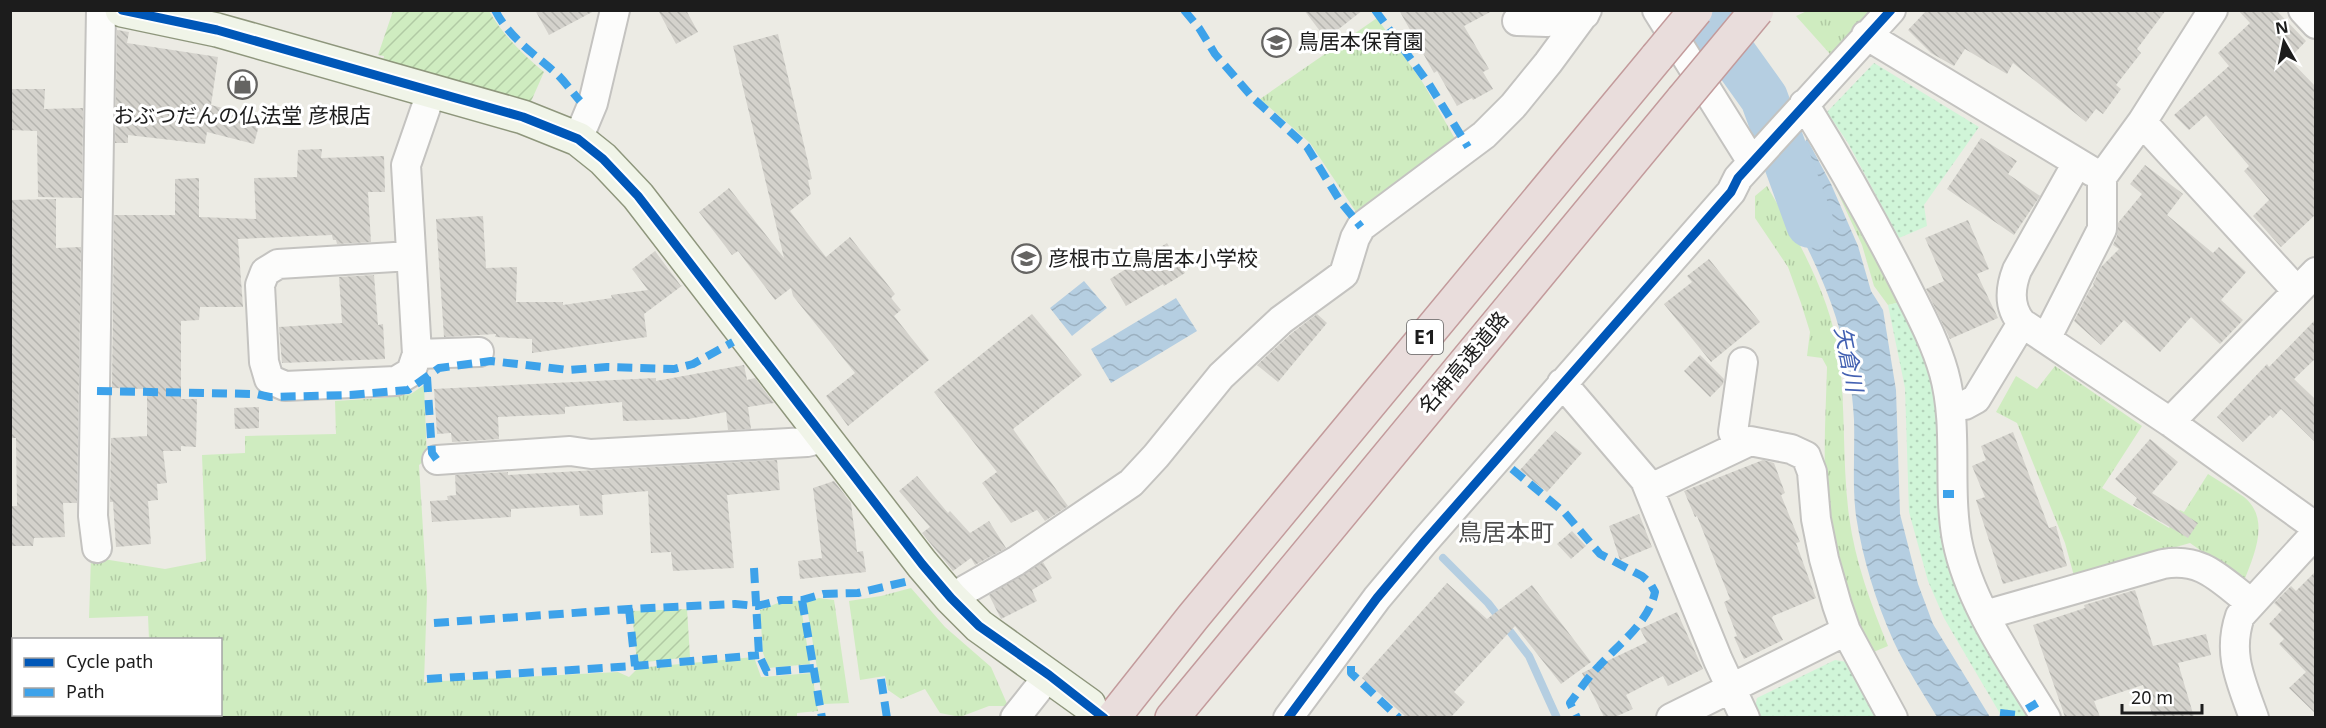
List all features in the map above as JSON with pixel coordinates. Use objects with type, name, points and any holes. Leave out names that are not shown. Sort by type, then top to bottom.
[{"type":"highway","name":"E1","points":[[1101,711],[1208,599],[1696,10]]},
{"type":"highway","name":"名神高速道路","points":[[1173,717],[1756,10]]},
{"type":"street","points":[[97,548],[93,516],[101,10]]},
{"type":"street","points":[[123,10],[218,20],[432,90],[523,117],[578,139],[603,159],[638,196],[824,438],[951,598],[993,637],[1101,711]]},
{"type":"street","points":[[578,139],[593,103],[615,10]]},
{"type":"street","points":[[1657,10],[1755,159]]},
{"type":"street","points":[[1288,717],[1377,598],[1562,383],[1731,192],[1738,177],[1891,10]]},
{"type":"street","points":[[2046,339],[2102,229],[2102,177],[2142,122],[2213,10]]},
{"type":"street","points":[[2302,10],[2316,24]]},
{"type":"street","points":[[1517,21],[1547,22],[1586,12]]},
{"type":"street","points":[[951,598],[1016,561],[1131,483],[1221,376],[1281,320],[1344,274],[1354,238],[1361,227],[1484,135],[1513,106],[1586,12]]},
{"type":"street","points":[[1866,35],[2102,177]]},
{"type":"street","points":[[411,256],[278,264],[265,272],[260,285],[264,362],[269,379],[285,386],[396,381],[411,372],[417,354],[406,165],[432,90]]},
{"type":"street","points":[[1800,109],[1856,190],[1929,333],[1945,375],[1951,407],[1957,539],[1968,579],[1985,615],[2046,717]]},
{"type":"street","points":[[2142,122],[2306,281],[2170,422]]},
{"type":"street","points":[[2077,163],[2017,270],[2012,284],[2015,315],[2022,323],[2170,422],[2316,527]]},
{"type":"street","points":[[1951,407],[1965,405],[1976,399],[2022,323]]},
{"type":"street","points":[[417,354],[479,352]]},
{"type":"street","points":[[1739,446],[1733,432],[1743,362]]},
{"type":"street","points":[[1562,383],[1645,480],[1731,689],[1745,717]]},
{"type":"street","points":[[437,460],[570,451],[603,453],[807,442],[824,438]]},
{"type":"street","points":[[1649,489],[1750,441],[1791,449],[1806,456],[1812,472],[1816,519],[1824,559],[1846,632],[1893,717]]},
{"type":"street","points":[[2254,717],[2238,673],[2234,652],[2234,633],[2240,616],[2250,602],[2316,533]]},
{"type":"street","points":[[1985,615],[2178,561],[2193,563],[2207,570],[2250,602]]},
{"type":"street","points":[[1671,717],[1846,632]]},
{"type":"street","points":[[1015,717],[1049,675]]},
{"type":"green space","points":[[393,11],[489,11],[514,44],[544,72],[529,106],[383,63],[384,56],[378,55]]},
{"type":"green space","points":[[1807,11],[1872,11],[1830,54],[1796,16]]},
{"type":"green space","points":[[1377,18],[1423,83],[1458,144],[1360,218],[1310,143],[1260,99]]},
{"type":"green space","points":[[1874,63],[1979,127],[1924,205],[1927,226],[1899,238],[1848,143],[1827,112]]},
{"type":"green space","points":[[1811,136],[1901,302],[1888,305],[1874,286],[1862,245],[1832,180],[1807,139]]},
{"type":"green space","points":[[1767,186],[1811,268],[1829,312],[1835,334],[1843,397],[1845,476],[1849,516],[1864,582],[1888,646],[1871,653],[1841,574],[1831,533],[1825,460],[1827,367],[1822,358],[1807,356],[1810,332],[1788,267],[1755,218],[1755,196]]},
{"type":"green space","points":[[1901,302],[1927,355],[1936,391],[1942,489],[2031,717],[2002,717],[1944,618],[1928,581],[1909,512],[1905,388],[1888,305]]},
{"type":"green space","points":[[2055,366],[2142,426],[2102,488],[2169,528],[2180,510],[2184,512],[2208,474],[2244,497],[2252,506],[2259,526],[2258,538],[2244,581],[2190,543],[2074,576],[2065,543],[2017,423],[1996,412],[2016,376],[2037,389]]},
{"type":"green space","points":[[424,385],[427,459],[419,465],[427,594],[424,682],[618,672],[629,677],[638,668],[754,657],[761,677],[812,673],[818,711],[797,713],[797,718],[153,717],[222,716],[222,638],[149,638],[148,616],[89,618],[91,557],[165,569],[206,561],[202,455],[245,453],[245,436],[336,434],[335,401],[411,394]]},
{"type":"green space","points":[[911,588],[945,627],[991,667],[1008,706],[989,706],[960,717],[940,713],[925,689],[901,699],[888,690],[885,676],[860,680],[849,601]]},
{"type":"green space","points":[[819,598],[834,600],[849,703],[823,704],[806,602]]},
{"type":"green space","points":[[783,601],[800,601],[810,664],[769,668],[763,653],[760,610]]},
{"type":"green space","points":[[687,609],[690,657],[637,663],[632,611]]},
{"type":"green space","points":[[1835,660],[1847,662],[1877,717],[1760,717],[1755,708],[1757,698]]},
{"type":"water","points":[[1807,139],[1831,184],[1858,246],[1871,291],[1883,310],[1896,390],[1900,514],[1918,584],[1933,624],[1990,717],[1937,717],[1909,671],[1881,612],[1862,549],[1856,516],[1853,405],[1841,333],[1816,266],[1773,181]]},
{"type":"water","points":[[1084,281],[1107,308],[1072,336],[1050,308]]},
{"type":"water","points":[[1176,298],[1197,331],[1111,383],[1091,349]]},
{"type":"building","points":[[535,10],[596,10],[549,35]]},
{"type":"building","points":[[658,10],[686,10],[698,32],[676,44]]},
{"type":"building","points":[[1304,10],[1363,10],[1326,39]]},
{"type":"building","points":[[1399,10],[1494,10],[1464,26],[1489,69],[1483,72],[1493,89],[1457,106],[1437,71],[1434,73]]},
{"type":"building","points":[[1927,10],[2166,10],[2137,49],[2141,53],[2116,85],[2121,89],[2103,114],[2096,109],[2086,122],[2013,63],[2007,74],[1965,49],[1954,66],[1931,53],[1908,30]]},
{"type":"building","points":[[2238,10],[2276,10],[2306,41],[2289,59],[2316,87],[2316,214],[2281,247],[2253,216],[2269,200],[2244,171],[2249,166],[2206,115],[2189,130],[2174,115],[2229,66],[2218,53],[2250,23]]},
{"type":"building","points":[[117,30],[129,32],[127,43],[218,57],[211,105],[261,118],[254,144],[207,132],[205,144],[128,135],[128,143],[115,143]]},
{"type":"building","points":[[778,34],[812,179],[808,180],[811,194],[790,211],[826,257],[850,237],[895,294],[891,298],[901,310],[894,316],[929,360],[848,426],[826,396],[855,373],[793,296],[791,288],[775,300],[738,251],[732,255],[699,212],[729,188],[784,258],[733,46]]},
{"type":"building","points":[[10,89],[45,89],[44,109],[83,108],[82,198],[38,197],[37,131],[10,130]]},
{"type":"building","points":[[1981,138],[2017,161],[2008,174],[2040,196],[2014,235],[1947,189]]},
{"type":"building","points":[[322,149],[321,158],[384,156],[385,192],[368,192],[371,242],[337,244],[332,235],[238,239],[243,307],[200,307],[199,320],[181,321],[181,399],[197,399],[196,447],[181,446],[181,451],[163,451],[167,483],[157,484],[158,500],[148,501],[151,544],[116,547],[113,502],[110,502],[111,438],[147,436],[147,389],[112,388],[114,215],[175,215],[175,179],[199,178],[199,217],[256,219],[254,178],[297,177],[298,150]]},
{"type":"building","points":[[2145,165],[2183,194],[2167,215],[2213,253],[2219,247],[2246,272],[2221,300],[2243,320],[2220,344],[2191,317],[2160,352],[2124,320],[2101,345],[2074,321],[2101,267],[2119,249],[2113,245],[2117,236],[2118,223],[2142,194],[2130,184]]},
{"type":"building","points":[[56,199],[56,248],[81,247],[77,503],[63,503],[65,537],[34,538],[33,546],[10,546],[10,506],[17,506],[16,438],[10,438],[10,200]]},
{"type":"building","points":[[483,216],[486,268],[517,267],[516,302],[563,302],[563,305],[648,290],[632,269],[655,251],[681,286],[683,285],[644,314],[647,337],[532,353],[532,339],[495,337],[496,334],[444,337],[436,219]]},
{"type":"building","points":[[1968,220],[1989,269],[1977,274],[1998,318],[1950,339],[1926,289],[1944,281],[1925,238]]},
{"type":"building","points":[[1167,243],[1185,273],[1126,306],[1110,279]]},
{"type":"building","points":[[1709,259],[1760,322],[1711,362],[1664,304],[1692,282],[1687,276]]},
{"type":"building","points":[[374,275],[378,325],[383,324],[385,359],[282,363],[279,327],[342,323],[339,277]]},
{"type":"building","points":[[1032,314],[1082,375],[1013,429],[1068,506],[1045,521],[1037,510],[1011,523],[982,483],[997,472],[934,392]]},
{"type":"building","points":[[1317,314],[1327,323],[1278,382],[1257,365],[1292,333]]},
{"type":"building","points":[[2316,319],[2316,358],[2294,379],[2316,400],[2316,443],[2281,409],[2273,418],[2270,415],[2243,442],[2217,417],[2267,364],[2269,367]]},
{"type":"building","points":[[1700,355],[1724,379],[1723,384],[1710,397],[1684,371]]},
{"type":"building","points":[[744,365],[747,380],[755,378],[774,403],[748,407],[751,429],[728,430],[726,412],[688,419],[623,421],[622,402],[565,407],[565,414],[498,417],[499,439],[452,442],[451,433],[437,434],[434,389],[656,378],[656,381]]},
{"type":"building","points":[[259,407],[259,428],[235,429],[234,408]]},
{"type":"building","points":[[1555,431],[1582,453],[1547,492],[1520,470]]},
{"type":"building","points":[[2013,432],[2049,528],[2056,526],[2067,566],[2003,584],[1976,500],[1985,497],[1972,466],[1986,460],[1981,446]]},
{"type":"building","points":[[2150,439],[2178,462],[2152,493],[2198,523],[2188,538],[2133,505],[2137,498],[2115,479]]},
{"type":"building","points":[[777,460],[780,490],[727,495],[734,568],[673,571],[671,552],[651,553],[648,491],[602,495],[603,515],[580,516],[579,505],[511,509],[511,517],[432,522],[430,501],[448,500],[447,496],[456,495],[455,475],[508,472],[508,475]]},
{"type":"building","points":[[1763,460],[1774,463],[1785,493],[1781,495],[1800,542],[1796,543],[1816,598],[1773,616],[1783,640],[1744,659],[1734,637],[1737,636],[1724,602],[1730,599],[1697,516],[1695,517],[1684,491]]},
{"type":"building","points":[[917,476],[948,513],[950,511],[970,533],[989,521],[1006,548],[975,565],[971,558],[953,571],[922,533],[930,527],[899,491]]},
{"type":"building","points":[[834,481],[851,503],[857,552],[863,551],[866,572],[800,579],[798,561],[822,558],[813,488]]},
{"type":"building","points":[[1639,514],[1652,547],[1620,560],[1609,526]]},
{"type":"building","points":[[1572,531],[1586,546],[1571,559],[1557,544]]},
{"type":"building","points":[[1043,562],[1052,578],[1032,590],[1037,601],[1001,619],[989,595]]},
{"type":"building","points":[[2316,571],[2316,714],[2289,688],[2306,672],[2279,644],[2284,639],[2269,624],[2282,610],[2274,603],[2291,586],[2296,591]]},
{"type":"building","points":[[1447,583],[1487,619],[1532,585],[1591,662],[1561,684],[1515,626],[1454,692],[1465,702],[1451,717],[1406,717],[1362,678]]},
{"type":"building","points":[[2135,590],[2153,646],[2206,634],[2211,655],[2178,663],[2194,717],[2153,717],[2143,685],[2094,701],[2100,717],[2065,717],[2033,625],[2085,608],[2084,605]]},
{"type":"building","points":[[1677,612],[1703,669],[1668,686],[1663,676],[1626,695],[1633,709],[1615,717],[1604,717],[1582,673],[1647,642],[1640,629]]},
{"type":"waterway","name":"矢倉川","points":[[1701,10],[1764,98],[1810,224]]},
{"type":"waterway","points":[[1443,558],[1488,603],[1529,656],[1557,718]]},
{"type":"marked path","points":[[495,10],[515,38],[558,75],[580,101]]},
{"type":"marked path","points":[[1184,10],[1199,28],[1215,54],[1253,98],[1307,147],[1340,201],[1361,227]]},
{"type":"marked path","points":[[1375,10],[1429,84],[1468,147]]},
{"type":"marked path","points":[[97,391],[256,394],[270,397],[350,395],[408,390],[439,368],[491,361],[569,370],[607,367],[674,369],[693,364],[733,342]]},
{"type":"marked path","points":[[427,377],[432,453],[437,460]]},
{"type":"marked path","points":[[1512,469],[1565,513],[1600,554],[1642,576],[1655,592],[1652,603],[1640,623],[1587,679],[1570,703],[1577,718]]},
{"type":"marked path","points":[[1943,494],[1954,494]]},
{"type":"marked path","points":[[754,568],[759,655],[767,672],[815,668]]},
{"type":"marked path","points":[[434,623],[629,609],[735,604],[757,606],[781,600],[802,600],[823,594],[858,593],[913,580]]},
{"type":"marked path","points":[[802,600],[822,718]]},
{"type":"marked path","points":[[629,609],[635,666]]},
{"type":"marked path","points":[[427,679],[635,666],[759,655]]},
{"type":"marked path","points":[[1351,666],[1351,673],[1399,718]]},
{"type":"marked path","points":[[881,679],[887,718]]},
{"type":"marked path","points":[[2027,709],[2037,703]]},
{"type":"marked path","points":[[2000,713],[2018,715]]},
{"type":"cycle path","points":[[122,10],[217,30],[523,117],[578,139],[603,159],[638,196],[922,564],[951,598],[979,626],[1049,675],[1104,718]]},
{"type":"cycle path","points":[[1288,718],[1377,598],[1424,542],[1731,192],[1738,178],[1891,10]]},
{"type":"place","name":"鳥居本保育園","points":[[1277,42]]},
{"type":"place","name":"おぶつだんの仏法堂 彦根店","points":[[242,85]]},
{"type":"place","name":"彦根市立鳥居本小学校","points":[[1027,259]]},
{"type":"district","name":"鳥居本町","points":[[1506,533]]}]
